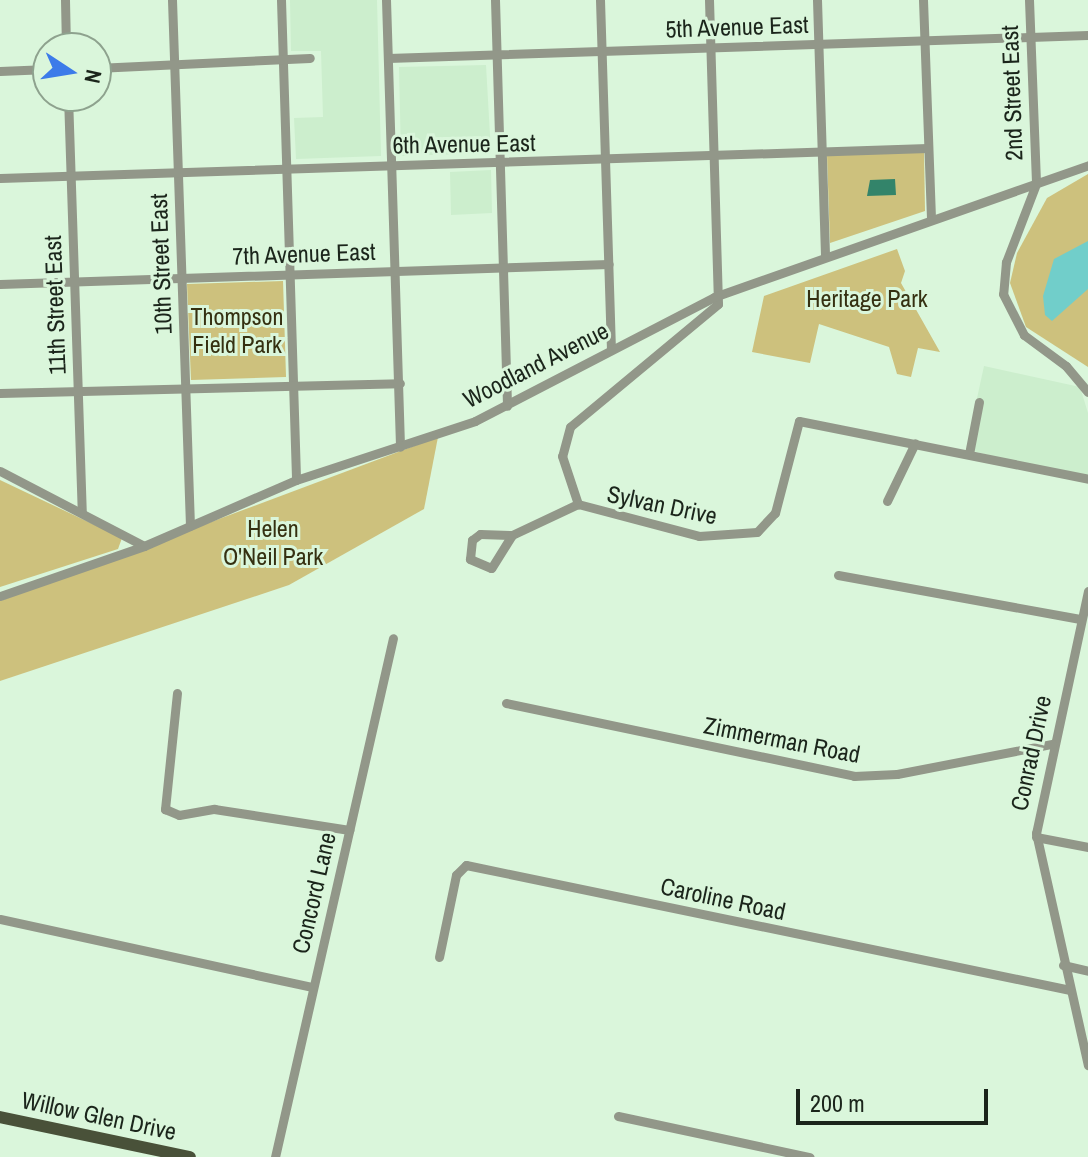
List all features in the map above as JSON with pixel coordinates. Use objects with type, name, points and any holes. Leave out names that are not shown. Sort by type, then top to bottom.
[{"type":"main road","name":"Willow Glen Drive","points":[[0,1117],[190,1157]]},
{"type":"street","points":[[65,0],[66,32]]},
{"type":"street","name":"10th Street East","points":[[172,0],[190,526]]},
{"type":"street","points":[[281,0],[296,480]]},
{"type":"street","points":[[386,0],[400,447]]},
{"type":"street","points":[[495,0],[507,406]]},
{"type":"street","points":[[600,0],[611,348]]},
{"type":"street","points":[[709,0],[720,295]]},
{"type":"street","points":[[817,0],[825,257]]},
{"type":"street","points":[[923,0],[931,220]]},
{"type":"street","name":"2nd Street East","points":[[1029,0],[1036,184]]},
{"type":"street","name":"5th Avenue East","points":[[388,58],[1088,35]]},
{"type":"street","points":[[112,68],[310,58]]},
{"type":"street","points":[[0,71],[32,70]]},
{"type":"street","name":"11th Street East","points":[[69,112],[82,512]]},
{"type":"street","name":"6th Avenue East","points":[[0,178],[605,161],[928,148]]},
{"type":"street","name":"Woodland Avenue","points":[[0,596],[144,546],[296,480],[400,447],[507,406],[611,348],[720,295],[1088,165]]},
{"type":"street","points":[[1036,184],[1006,262],[1007,307],[1024,335],[1066,366],[1088,392]]},
{"type":"street","name":"7th Avenue East","points":[[0,284],[609,264]]},
{"type":"street","name":"Sylvan Drive","points":[[720,295],[715,310],[570,427],[562,456],[578,504],[699,536],[757,532],[775,513],[799,421],[915,443]]},
{"type":"street","points":[[0,393],[400,383]]},
{"type":"street","points":[[969,454],[979,402]]},
{"type":"street","points":[[887,501],[915,443],[1088,479]]},
{"type":"street","points":[[0,471],[144,546]]},
{"type":"street","points":[[512,535],[491,568],[470,559],[472,540],[480,534],[512,535],[578,504]]},
{"type":"street","points":[[838,575],[1080,619]]},
{"type":"street","name":"Conrad Drive","points":[[1088,591],[1052,744],[1036,837],[1088,1065]]},
{"type":"street","name":"Concord Lane","points":[[275,1157],[393,638]]},
{"type":"street","points":[[177,693],[165,809],[179,815],[214,809],[349,830]]},
{"type":"street","name":"Zimmerman Road","points":[[506,703],[854,776],[897,774],[1052,744]]},
{"type":"street","points":[[1036,837],[1088,847]]},
{"type":"street","name":"Caroline Road","points":[[439,957],[456,875],[466,865],[1070,990]]},
{"type":"street","points":[[0,919],[313,987]]},
{"type":"street","points":[[1063,965],[1088,971]]},
{"type":"street","points":[[618,1116],[810,1157]]},
{"type":"shaded area","points":[[290,0],[377,0],[381,156],[296,159],[294,118],[323,117],[321,51],[291,51]]},
{"type":"shaded area","points":[[486,65],[491,153],[401,156],[399,67]]},
{"type":"shaded area","points":[[491,170],[492,213],[451,215],[450,172]]},
{"type":"shaded area","points":[[984,366],[1080,387],[1088,413],[1088,482],[966,449]]},
{"type":"green space","points":[[924,151],[925,211],[830,243],[827,155]]},
{"type":"green space","points":[[1088,174],[1088,367],[1026,327],[1010,283],[1017,253],[1047,198]]},
{"type":"green space","name":"Heritage Park","points":[[897,249],[905,271],[901,283],[940,352],[918,348],[911,377],[897,374],[889,347],[819,324],[810,363],[752,352],[764,296]]},
{"type":"green space","name":"Thompson Field Park","points":[[283,281],[286,377],[191,380],[187,284]]},
{"type":"green space","name":"Helen O'Neil Park","points":[[438,437],[424,509],[289,585],[0,681],[0,601]]},
{"type":"green space","points":[[0,480],[122,538],[118,549],[0,587]]},
{"type":"water","points":[[1088,241],[1088,289],[1052,321],[1045,315],[1043,296],[1054,259]]},
{"type":"building","points":[[895,179],[896,195],[867,196],[870,180]]}]
